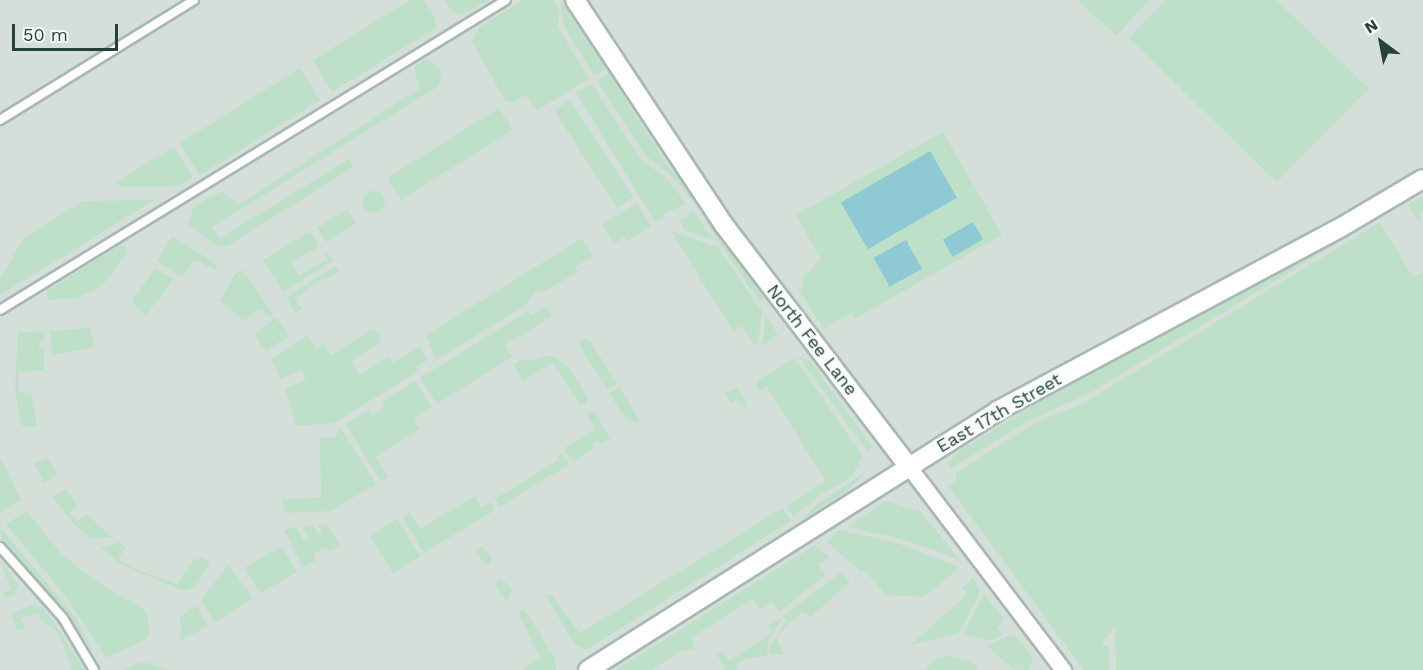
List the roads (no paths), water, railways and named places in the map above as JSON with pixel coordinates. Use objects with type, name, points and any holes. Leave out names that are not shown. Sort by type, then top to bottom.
[{"type":"main road","name":"North Fee Lane","points":[[575,0],[724,225],[909,467]]},
{"type":"main road","name":"East 17th Street","points":[[588,670],[997,411],[1340,228],[1423,179]]},
{"type":"street","name":"North Fee Lane","points":[[909,467],[1063,670]]},
{"type":"lane","points":[[0,120],[194,0]]},
{"type":"lane","points":[[0,310],[506,0]]},
{"type":"lane","points":[[0,547],[63,618],[94,670]]},
{"type":"water","points":[[930,151],[957,198],[868,249],[841,202]]},
{"type":"water","points":[[973,222],[983,239],[953,257],[943,240]]},
{"type":"water","points":[[906,240],[922,269],[890,287],[874,258]]}]
